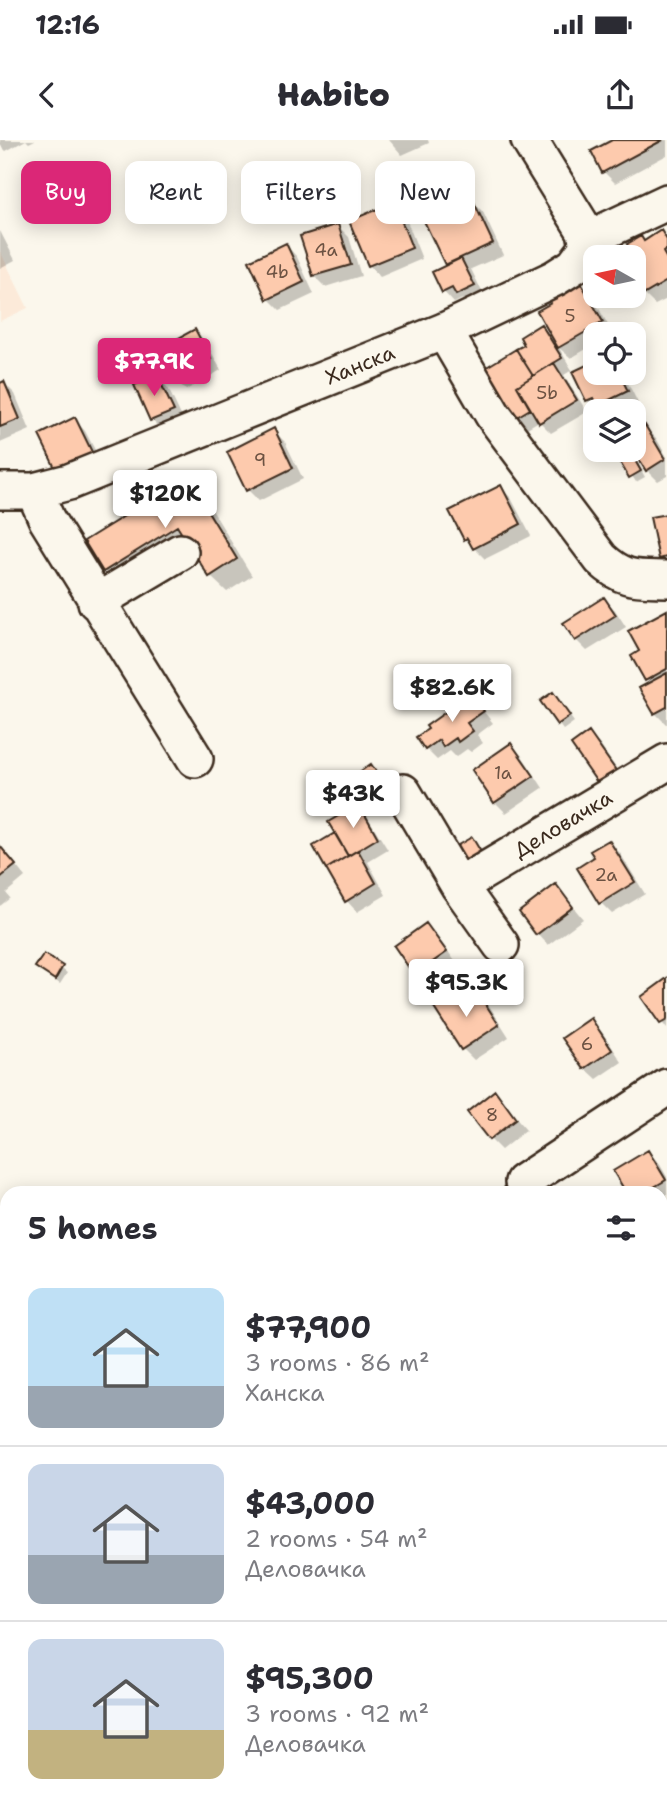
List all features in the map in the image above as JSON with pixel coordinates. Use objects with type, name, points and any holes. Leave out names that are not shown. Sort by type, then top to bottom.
[{"type":"street","points":[[529,140],[580,221],[588,239],[667,201]]},
{"type":"street","name":"Ханска","points":[[17,491],[69,482],[444,331],[555,278],[574,266],[584,254],[588,239]]},
{"type":"street","points":[[444,331],[493,415],[601,559],[616,572],[633,578],[667,579]]},
{"type":"street","points":[[17,491],[47,520],[195,760]]},
{"type":"street","points":[[96,602],[180,552]]},
{"type":"street","name":"Деловачка","points":[[459,886],[667,762]]},
{"type":"street","points":[[402,792],[459,886],[501,945]]},
{"type":"street","points":[[523,1182],[667,1087]]},
{"type":"shaded area","points":[[0,251],[28,308],[0,321]]},
{"type":"building","points":[[612,140],[663,140],[602,173],[591,151]]},
{"type":"building","points":[[475,204],[493,243],[445,265],[425,224],[475,224]]},
{"type":"building","points":[[375,210],[375,224],[403,224],[412,248],[368,266],[350,224],[361,224],[361,216]]},
{"type":"building","points":[[338,224],[351,265],[313,276],[300,236]]},
{"type":"building","points":[[661,230],[667,240],[667,249],[663,252],[667,259],[667,281],[646,293],[646,245],[627,244],[641,236],[644,241]]},
{"type":"building","points":[[286,243],[304,282],[267,300],[249,261]]},
{"type":"building","points":[[461,258],[475,286],[456,295],[452,288],[442,293],[432,272]]},
{"type":"building","points":[[580,281],[583,286],[583,308],[595,308],[603,322],[583,322],[583,334],[558,348],[537,311],[551,303],[549,298]]},
{"type":"building","points":[[541,324],[562,358],[533,376],[516,349],[524,345],[520,337]]},
{"type":"building","points":[[195,329],[211,359],[174,380],[157,350]]},
{"type":"building","points":[[516,349],[533,376],[517,386],[530,409],[510,421],[480,371]]},
{"type":"building","points":[[554,363],[577,400],[539,423],[517,386]]},
{"type":"building","points":[[583,367],[583,385],[625,385],[628,391],[611,399],[585,399],[572,372]]},
{"type":"building","points":[[157,375],[174,411],[150,421],[134,385]]},
{"type":"building","points":[[4,381],[20,419],[0,427],[0,383]]},
{"type":"building","points":[[75,417],[93,454],[57,472],[39,435]]},
{"type":"building","points":[[646,427],[665,459],[646,471],[640,462],[646,462]]},
{"type":"building","points":[[274,428],[293,468],[246,491],[227,452]]},
{"type":"building","points":[[620,462],[636,462],[641,471],[629,478]]},
{"type":"building","points":[[187,477],[237,559],[209,577],[177,526],[103,572],[84,541]]},
{"type":"building","points":[[501,485],[521,524],[473,549],[467,538],[464,540],[449,511]]},
{"type":"building","points":[[667,514],[667,557],[659,559],[650,517]]},
{"type":"building","points":[[604,597],[616,615],[575,641],[563,623]]},
{"type":"building","points":[[667,610],[667,669],[645,681],[631,656],[639,651],[628,631]]},
{"type":"building","points":[[667,673],[667,707],[654,714],[639,688]]},
{"type":"building","points":[[553,692],[570,716],[557,725],[540,701]]},
{"type":"building","points":[[471,694],[484,711],[467,723],[473,731],[458,742],[456,738],[443,747],[439,740],[425,750],[416,737],[428,729],[426,726]]},
{"type":"building","points":[[589,732],[617,772],[599,785],[571,745]]},
{"type":"building","points":[[511,743],[534,776],[494,803],[472,770]]},
{"type":"building","points":[[371,764],[389,790],[373,802],[367,793],[344,809],[338,801],[328,808],[321,799]]},
{"type":"building","points":[[359,804],[378,838],[348,856],[328,822]]},
{"type":"building","points":[[335,833],[348,856],[326,869],[313,846]]},
{"type":"building","points":[[472,837],[484,857],[464,869],[451,849]]},
{"type":"building","points":[[609,840],[635,882],[599,904],[577,868],[594,857],[590,851]]},
{"type":"building","points":[[0,846],[16,865],[0,878]]},
{"type":"building","points":[[358,850],[376,883],[345,902],[326,869]]},
{"type":"building","points":[[556,884],[573,907],[536,935],[519,912]]},
{"type":"building","points":[[426,923],[447,952],[414,975],[394,946]]},
{"type":"building","points":[[44,954],[63,966],[55,980],[35,967]]},
{"type":"building","points":[[667,978],[667,1020],[660,1024],[641,997]]},
{"type":"building","points":[[459,991],[466,1002],[479,994],[499,1025],[461,1050],[434,1008]]},
{"type":"building","points":[[591,1018],[612,1050],[584,1069],[562,1038]]},
{"type":"building","points":[[495,1090],[516,1119],[489,1140],[467,1112]]},
{"type":"building","points":[[648,1150],[666,1180],[656,1186],[622,1186],[613,1171]]}]
